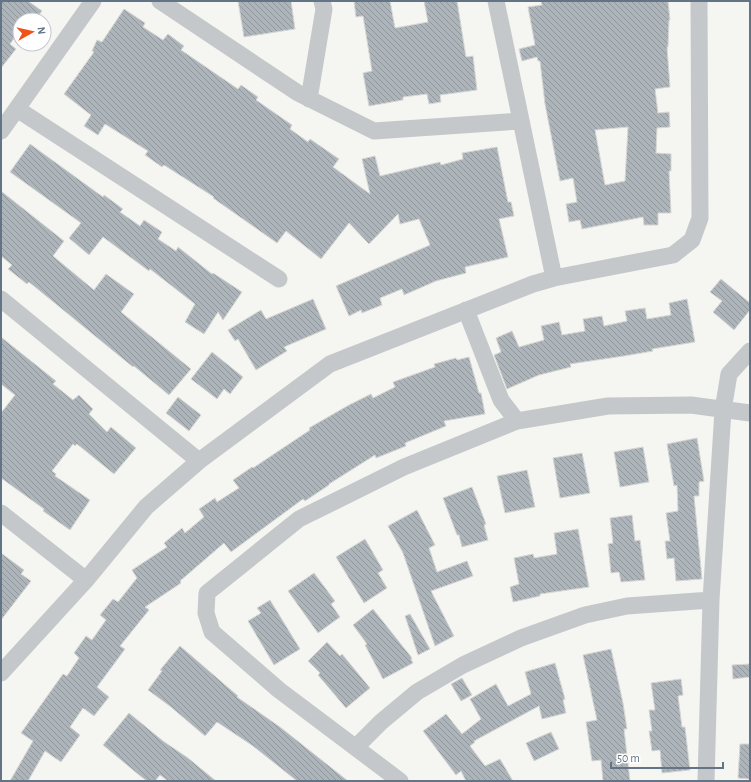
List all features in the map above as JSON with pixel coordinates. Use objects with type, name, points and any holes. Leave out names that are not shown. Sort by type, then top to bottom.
[{"type":"street","points":[[1,131],[93,1]]},
{"type":"street","points":[[160,1],[309,99],[374,131],[520,121]]},
{"type":"street","points":[[309,99],[324,9],[322,1]]},
{"type":"street","points":[[496,1],[554,278]]},
{"type":"street","points":[[1,673],[86,580],[146,507],[199,461],[330,364],[533,284],[554,278],[673,255],[692,240],[700,218],[699,1]]},
{"type":"street","points":[[17,109],[279,279]]},
{"type":"street","points":[[1,299],[199,461]]},
{"type":"street","points":[[466,310],[501,400],[517,421]]},
{"type":"street","points":[[706,781],[711,600],[723,410],[729,374],[750,351]]},
{"type":"street","points":[[400,781],[279,690],[212,632],[206,613],[207,593],[299,519],[404,467],[517,421],[608,406],[690,405],[750,413]]},
{"type":"street","points":[[1,513],[86,580]]},
{"type":"street","points":[[356,747],[381,722],[417,692],[463,665],[521,638],[585,615],[627,606],[711,600]]},
{"type":"building","points":[[1,1],[28,1],[42,11],[12,12],[12,41],[10,44],[12,46],[12,52],[14,52],[1,68]]},
{"type":"building","points":[[238,1],[291,1],[295,29],[244,37]]},
{"type":"building","points":[[354,1],[390,1],[395,28],[428,22],[424,1],[457,1],[466,57],[473,56],[477,90],[440,95],[441,102],[429,104],[427,94],[403,97],[403,100],[369,106],[363,73],[372,71],[363,16],[356,17]]},
{"type":"building","points":[[541,1],[668,1],[670,20],[667,47],[670,87],[655,89],[658,113],[669,112],[670,127],[657,128],[656,153],[671,154],[671,171],[669,171],[671,213],[658,213],[658,225],[644,225],[643,217],[582,229],[580,220],[569,222],[566,204],[577,202],[573,178],[560,181],[545,104],[540,61],[538,61],[537,57],[522,61],[519,49],[535,45],[528,7],[542,5]],"holes":[[[628,127],[625,181],[605,185],[595,130]]]},
{"type":"building","points":[[124,9],[145,23],[143,27],[163,40],[168,34],[184,46],[181,50],[238,89],[241,85],[258,97],[256,100],[292,125],[290,129],[308,142],[310,139],[339,159],[333,167],[370,194],[362,159],[375,156],[380,176],[440,162],[441,165],[463,159],[462,153],[497,147],[508,202],[511,202],[514,216],[499,219],[508,257],[465,267],[466,273],[436,281],[404,295],[402,289],[380,298],[382,305],[362,313],[361,310],[349,316],[336,286],[430,245],[419,219],[400,224],[398,214],[369,244],[349,223],[321,259],[286,231],[277,243],[213,198],[214,197],[164,165],[162,167],[145,155],[148,151],[105,124],[98,135],[84,126],[91,115],[64,94],[94,52],[92,51],[97,40],[102,42]]},
{"type":"building","points":[[30,144],[103,197],[104,195],[123,209],[120,212],[140,226],[144,220],[162,232],[158,239],[176,251],[178,247],[212,274],[213,273],[242,292],[223,320],[218,312],[204,334],[185,322],[195,304],[150,269],[149,271],[103,237],[89,255],[69,238],[81,223],[10,172]]},
{"type":"building","points":[[1,191],[64,241],[53,256],[94,290],[106,274],[134,294],[121,312],[191,369],[169,395],[29,282],[27,284],[8,269],[12,265],[1,256]]},
{"type":"building","points":[[721,279],[750,303],[750,310],[734,330],[713,312],[722,301],[710,292]]},
{"type":"building","points":[[313,299],[326,329],[284,347],[287,351],[256,370],[238,339],[235,341],[228,330],[261,310],[266,319]]},
{"type":"building","points":[[687,299],[695,342],[652,349],[653,351],[570,364],[571,367],[539,375],[507,389],[494,355],[501,352],[496,338],[512,331],[519,347],[544,340],[541,326],[559,322],[562,335],[585,331],[583,319],[602,316],[604,326],[627,321],[625,311],[645,308],[647,319],[671,315],[669,303]]},
{"type":"building","points":[[1,337],[56,381],[53,384],[73,400],[79,395],[93,409],[89,414],[107,432],[111,427],[136,448],[114,474],[77,444],[75,446],[73,444],[52,471],[56,474],[55,476],[90,500],[70,530],[1,478],[1,413],[15,395],[1,384]]},
{"type":"building","points":[[212,352],[243,377],[230,394],[224,389],[217,399],[191,379]]},
{"type":"building","points":[[469,357],[479,393],[481,393],[485,414],[444,421],[446,426],[405,443],[406,446],[376,458],[375,455],[305,501],[303,499],[231,552],[224,543],[180,581],[181,583],[145,607],[149,610],[120,646],[125,649],[97,687],[109,697],[94,716],[83,708],[70,727],[80,735],[61,762],[45,751],[28,781],[10,781],[33,741],[21,733],[63,674],[67,676],[79,658],[74,653],[86,636],[92,640],[106,620],[100,615],[113,599],[118,602],[137,578],[132,570],[167,547],[164,543],[182,528],[185,533],[204,517],[199,509],[215,498],[217,502],[239,488],[233,480],[310,430],[309,428],[371,394],[373,398],[395,387],[393,382],[435,367],[434,364],[456,358],[457,360]]},
{"type":"building","points":[[178,397],[201,415],[189,431],[166,413]]},
{"type":"building","points":[[697,438],[704,481],[699,482],[699,496],[694,496],[702,579],[676,581],[674,558],[667,559],[665,541],[670,541],[666,513],[678,511],[677,485],[674,486],[667,444]]},
{"type":"building","points":[[643,447],[649,482],[620,487],[614,452]]},
{"type":"building","points":[[582,453],[590,493],[560,498],[553,458]]},
{"type":"building","points":[[527,470],[535,507],[505,513],[497,476]]},
{"type":"building","points":[[472,487],[486,524],[484,525],[488,540],[462,547],[459,535],[457,535],[443,498]]},
{"type":"building","points":[[417,510],[435,545],[429,548],[437,572],[467,561],[473,576],[431,591],[454,636],[435,646],[403,553],[388,526]]},
{"type":"building","points":[[632,515],[635,541],[640,540],[645,580],[621,582],[619,572],[611,573],[608,544],[613,543],[610,518]]},
{"type":"building","points":[[578,529],[589,587],[540,594],[540,596],[513,602],[510,587],[519,584],[514,558],[533,554],[534,558],[557,554],[554,533]]},
{"type":"building","points":[[365,539],[383,570],[378,573],[387,588],[364,603],[336,557]]},
{"type":"building","points":[[1,553],[24,570],[21,574],[31,581],[1,620]]},
{"type":"building","points":[[314,573],[335,601],[331,604],[340,617],[318,633],[288,591]]},
{"type":"building","points":[[270,600],[300,649],[274,665],[248,621],[261,613],[257,608]]},
{"type":"building","points":[[373,609],[412,658],[413,663],[383,679],[365,645],[367,644],[353,625]]},
{"type":"building","points":[[410,614],[430,649],[418,655],[405,616]]},
{"type":"building","points":[[327,642],[340,656],[342,654],[370,688],[346,708],[318,675],[320,673],[308,661]]},
{"type":"building","points":[[180,646],[238,696],[237,697],[280,727],[348,781],[297,781],[253,746],[217,722],[205,736],[171,707],[148,690],[162,671],[160,670]]},
{"type":"building","points":[[611,649],[627,729],[624,729],[630,781],[603,781],[601,760],[592,761],[586,722],[597,720],[583,655]]},
{"type":"building","points":[[555,663],[565,699],[563,700],[566,713],[542,719],[539,706],[474,741],[475,742],[470,746],[485,766],[500,759],[513,781],[466,781],[461,771],[456,775],[423,731],[446,714],[462,734],[481,719],[470,699],[496,684],[508,706],[531,694],[525,672]]},
{"type":"building","points":[[750,664],[750,677],[733,679],[732,665]]},
{"type":"building","points":[[462,678],[472,695],[461,701],[451,684]]},
{"type":"building","points":[[681,679],[683,695],[678,696],[682,727],[685,727],[690,770],[662,773],[660,750],[652,751],[649,731],[652,731],[649,710],[655,710],[651,683]]},
{"type":"building","points":[[129,713],[216,781],[168,781],[160,775],[155,781],[147,781],[139,775],[103,745]]},
{"type":"building","points":[[551,732],[559,749],[534,761],[526,743]]},
{"type":"building","points":[[740,744],[750,744],[750,779],[738,778]]}]
